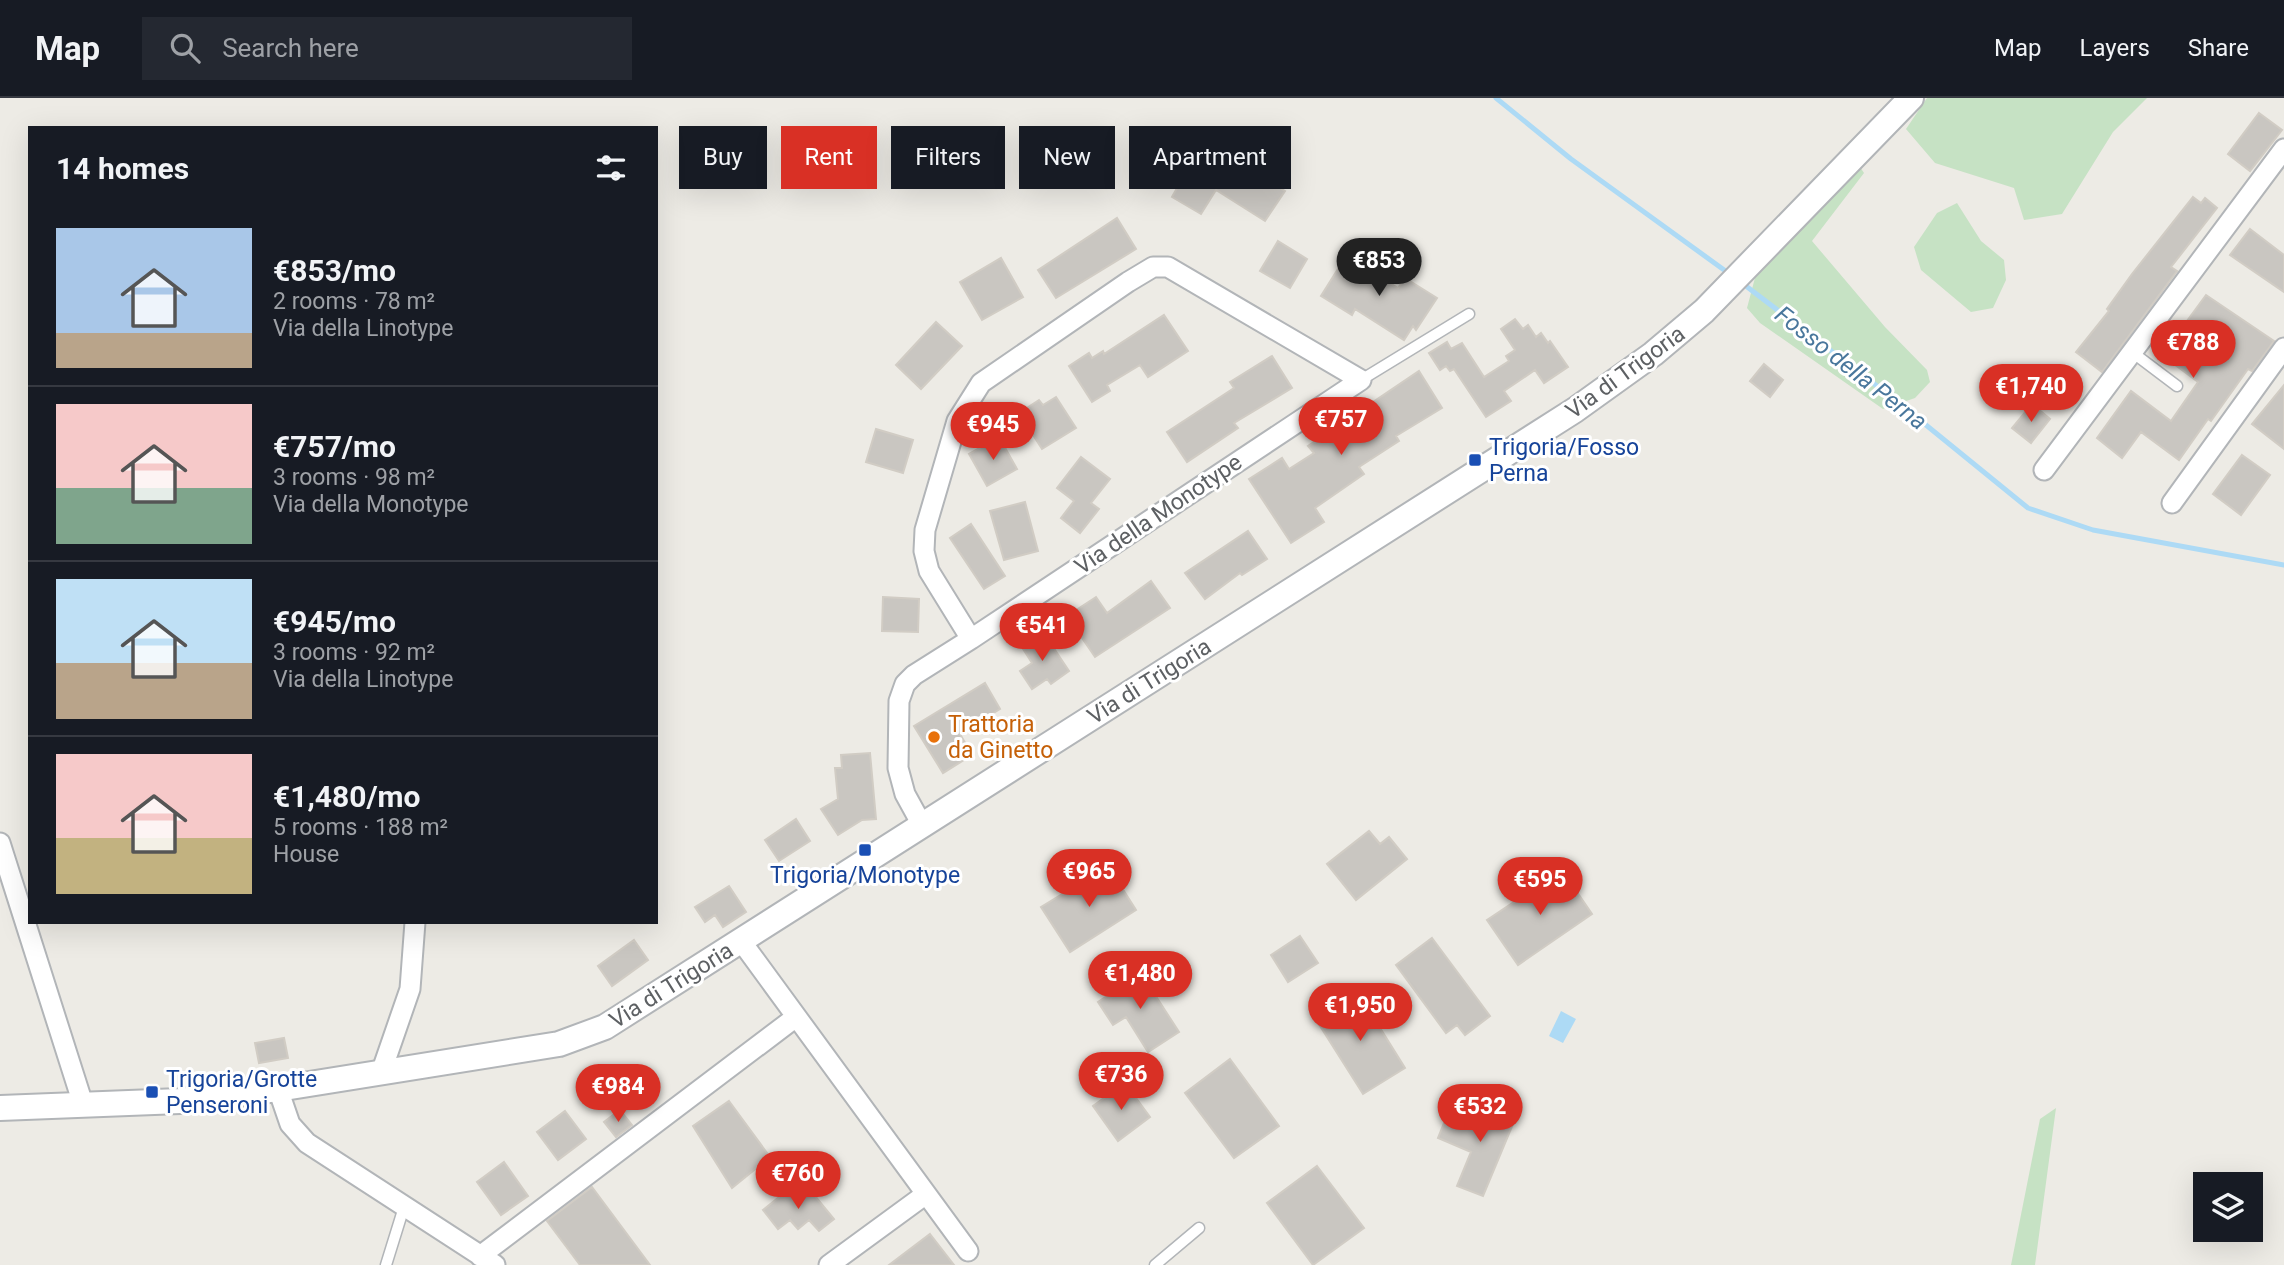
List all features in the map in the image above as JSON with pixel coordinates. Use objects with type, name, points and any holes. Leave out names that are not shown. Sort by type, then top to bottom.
[{"type":"street","name":"Via di Trigoria","points":[[0,1108],[180,1101],[278,1088],[545,1046],[583,1037],[615,1021],[1575,410],[1654,354],[1704,311],[1911,98]]},
{"type":"street","points":[[2044,470],[2284,149]]},
{"type":"street","points":[[971,639],[929,571],[924,551],[925,530],[957,421],[981,383],[1128,282],[1153,267],[1168,267],[1361,380]]},
{"type":"street","points":[[2172,503],[2284,348]]},
{"type":"street","name":"Via della Monotype","points":[[922,825],[900,782],[900,697],[911,678],[1361,380]]},
{"type":"street","points":[[0,843],[83,1104]]},
{"type":"street","points":[[382,1070],[410,989],[415,924]]},
{"type":"street","points":[[741,941],[968,1251]]},
{"type":"street","points":[[278,1088],[286,1116],[301,1138],[488,1261],[796,1017]]},
{"type":"street","points":[[829,1265],[926,1194]]},
{"type":"lane","points":[[1361,380],[1469,314]]},
{"type":"lane","points":[[2132,352],[2177,386]]},
{"type":"lane","points":[[386,1265],[404,1207]]},
{"type":"lane","points":[[1155,1265],[1199,1228]]},
{"type":"green space","points":[[1927,98],[2147,98],[2113,132],[2062,214],[2024,220],[2014,188],[1935,163],[1906,129]]},
{"type":"green space","points":[[1860,167],[1864,173],[1812,241],[1885,327],[1927,370],[1930,382],[1915,398],[1883,409],[1760,323],[1747,308],[1756,274]]},
{"type":"green space","points":[[1957,203],[1981,241],[2004,260],[2006,280],[1993,308],[1971,312],[1921,270],[1914,247],[1937,213]]},
{"type":"green space","points":[[2056,1108],[2035,1265],[2011,1265],[2040,1119]]},
{"type":"water","points":[[1561,1011],[1576,1019],[1563,1043],[1549,1036]]},
{"type":"building","points":[[2259,113],[2282,130],[2250,171],[2228,154]]},
{"type":"building","points":[[1176,189],[1285,191],[1265,221],[1216,190],[1201,214],[1172,197]]},
{"type":"building","points":[[2193,197],[2201,203],[2205,198],[2217,208],[2171,267],[2177,271],[2102,372],[2076,352],[2109,311],[2107,309],[2132,274]]},
{"type":"building","points":[[1117,218],[1136,249],[1056,298],[1038,270]]},
{"type":"building","points":[[2250,229],[2284,255],[2284,292],[2230,255]]},
{"type":"building","points":[[1278,241],[1307,259],[1290,288],[1260,271]]},
{"type":"building","points":[[1346,256],[1398,288],[1405,278],[1437,298],[1416,330],[1413,326],[1404,340],[1355,309],[1352,315],[1321,296]]},
{"type":"building","points":[[1001,258],[1023,297],[982,320],[960,282]]},
{"type":"building","points":[[2206,295],[2274,341],[2252,371],[2248,369],[2211,421],[2208,419],[2179,460],[2141,432],[2122,458],[2097,438],[2131,391],[2171,421],[2198,382],[2162,355]]},
{"type":"building","points":[[1164,315],[1188,351],[1148,377],[1140,365],[1107,385],[1110,391],[1092,402],[1069,366],[1089,353],[1092,358],[1103,351],[1104,354]]},
{"type":"building","points":[[1515,319],[1523,329],[1528,325],[1536,337],[1541,333],[1548,343],[1550,341],[1568,367],[1544,383],[1535,370],[1504,391],[1511,401],[1486,417],[1454,369],[1450,371],[1446,366],[1440,370],[1429,353],[1447,342],[1451,349],[1462,343],[1484,377],[1509,361],[1506,356],[1515,350],[1501,329]]},
{"type":"building","points":[[936,322],[962,346],[921,389],[896,365]]},
{"type":"building","points":[[1272,356],[1292,388],[1234,423],[1238,428],[1187,462],[1167,432],[1234,388],[1230,382]]},
{"type":"building","points":[[1764,364],[1783,380],[1770,397],[1750,381]]},
{"type":"building","points":[[1419,371],[1442,408],[1396,436],[1399,441],[1359,467],[1364,474],[1315,508],[1324,522],[1291,543],[1249,479],[1282,458],[1289,469],[1314,453],[1308,446]]},
{"type":"building","points":[[2284,385],[2284,449],[2252,424]]},
{"type":"building","points":[[1056,397],[1076,428],[1042,449],[1019,413],[1039,400],[1043,405]]},
{"type":"building","points":[[2032,404],[2050,419],[2031,443],[2012,428]]},
{"type":"building","points":[[876,429],[913,440],[903,473],[866,462]]},
{"type":"building","points":[[999,437],[1017,469],[987,486],[969,454]]},
{"type":"building","points":[[2242,455],[2270,475],[2241,515],[2213,494]]},
{"type":"building","points":[[1081,457],[1110,479],[1091,503],[1099,509],[1080,533],[1061,518],[1074,501],[1057,488]]},
{"type":"building","points":[[1025,502],[1038,551],[1004,560],[990,511]]},
{"type":"building","points":[[971,524],[1005,576],[984,589],[950,538]]},
{"type":"building","points":[[1248,531],[1267,559],[1242,575],[1240,573],[1205,599],[1185,573]]},
{"type":"building","points":[[1151,581],[1170,608],[1095,657],[1067,616],[1096,597],[1107,613]]},
{"type":"building","points":[[883,597],[919,599],[918,632],[882,631]]},
{"type":"building","points":[[1036,634],[1045,647],[1051,644],[1069,671],[1051,684],[1047,679],[1032,689],[1020,671],[1032,663],[1020,644]]},
{"type":"building","points":[[985,683],[1000,709],[960,734],[972,755],[943,773],[914,726]]},
{"type":"building","points":[[870,753],[876,819],[862,820],[838,835],[821,809],[838,799],[835,768],[842,768],[841,755]]},
{"type":"building","points":[[796,819],[810,841],[779,861],[765,840]]},
{"type":"building","points":[[1369,831],[1380,844],[1389,837],[1407,859],[1356,900],[1327,864]]},
{"type":"building","points":[[1108,866],[1136,910],[1070,952],[1041,907]]},
{"type":"building","points":[[1562,870],[1592,914],[1518,965],[1487,920]]},
{"type":"building","points":[[729,886],[746,912],[723,927],[715,915],[705,922],[695,907]]},
{"type":"building","points":[[1300,936],[1318,963],[1288,982],[1271,955]]},
{"type":"building","points":[[1432,938],[1490,1016],[1465,1035],[1457,1025],[1446,1033],[1396,965]]},
{"type":"building","points":[[634,940],[648,960],[612,986],[598,966]]},
{"type":"building","points":[[1137,967],[1179,1032],[1148,1052],[1126,1017],[1113,1025],[1098,1002],[1126,983],[1122,977]]},
{"type":"building","points":[[1357,991],[1405,1068],[1363,1094],[1315,1018]]},
{"type":"building","points":[[284,1038],[288,1058],[259,1063],[255,1043]]},
{"type":"building","points":[[1230,1059],[1279,1126],[1234,1158],[1185,1093]]},
{"type":"building","points":[[1125,1083],[1150,1117],[1118,1141],[1093,1106]]},
{"type":"building","points":[[729,1101],[770,1157],[732,1188],[693,1126]]},
{"type":"building","points":[[1493,1101],[1518,1112],[1483,1196],[1457,1186],[1471,1152],[1438,1138],[1448,1113],[1483,1127]]},
{"type":"building","points":[[620,1110],[632,1125],[616,1137],[604,1122]]},
{"type":"building","points":[[565,1111],[586,1139],[558,1160],[537,1132]]},
{"type":"building","points":[[504,1162],[528,1196],[501,1215],[477,1182]]},
{"type":"building","points":[[1317,1166],[1364,1228],[1313,1265],[1267,1203]]},
{"type":"building","points":[[592,1187],[650,1265],[580,1265],[547,1221]]},
{"type":"building","points":[[789,1189],[797,1200],[810,1190],[834,1219],[819,1231],[809,1220],[798,1229],[790,1220],[778,1229],[763,1210]]},
{"type":"building","points":[[930,1234],[954,1265],[889,1265]]},
{"type":"waterway","name":"Fosso della Perna","points":[[1496,98],[1571,159],[1731,275]]},
{"type":"waterway","name":"Fosso della Perna","points":[[1742,283],[1894,399],[2028,508],[2093,530],[2284,565]]},
{"type":"place","name":"Trigoria/Fosso Perna","points":[[1475,460]]},
{"type":"place","name":"Trattoria da Ginetto","points":[[934,737]]},
{"type":"place","name":"Trigoria/Monotype","points":[[865,850]]},
{"type":"place","name":"Trigoria/Grotte Penseroni","points":[[152,1092]]}]
